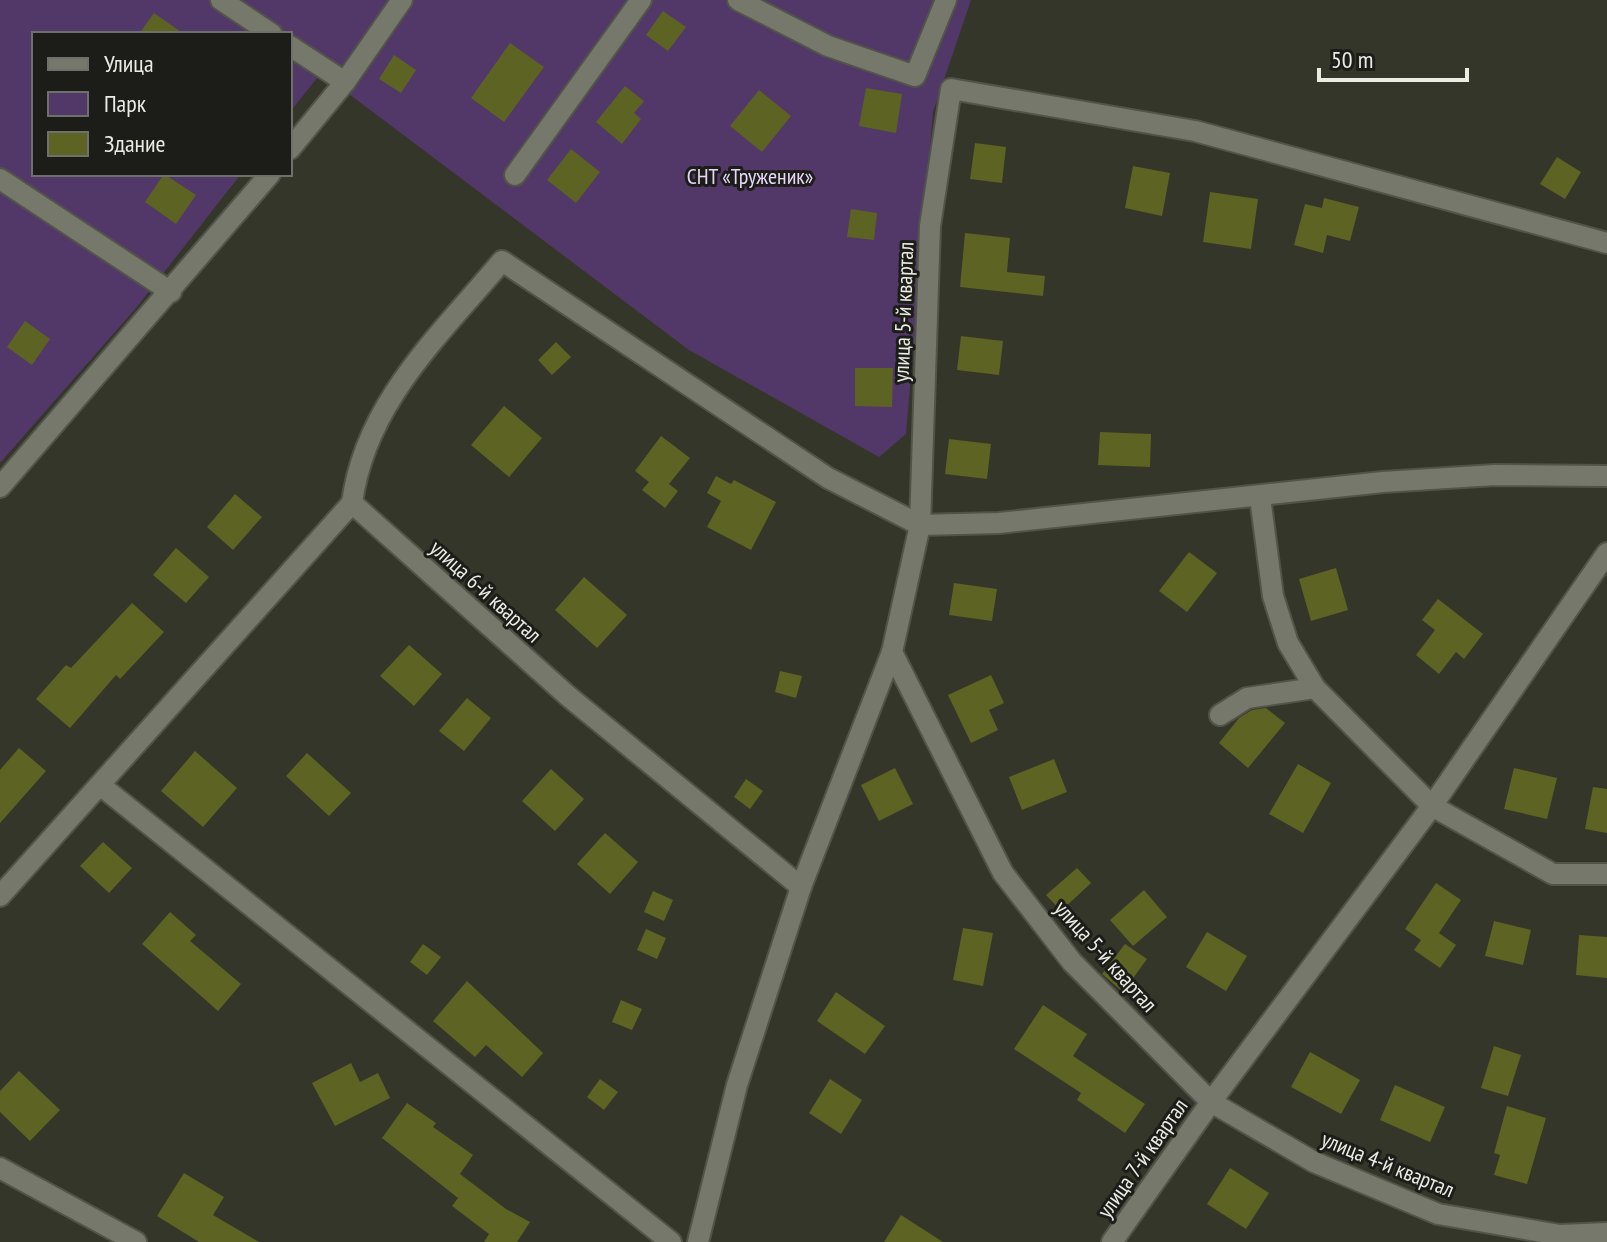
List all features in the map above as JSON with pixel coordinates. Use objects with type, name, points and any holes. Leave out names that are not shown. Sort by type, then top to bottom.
[{"type":"street","points":[[221,0],[269,32]]},
{"type":"street","points":[[292,147],[345,82],[402,0]]},
{"type":"street","points":[[515,175],[641,0]]},
{"type":"street","points":[[738,0],[828,46],[915,76],[946,0]]},
{"type":"street","points":[[292,47],[345,82]]},
{"type":"street","name":"улица 5-й квартал","points":[[1211,1102],[1072,962],[1003,873],[892,652],[920,525],[930,226],[951,89],[1195,131],[1607,243]]},
{"type":"street","points":[[0,487],[268,176]]},
{"type":"street","points":[[0,179],[171,292]]},
{"type":"street","points":[[0,896],[352,503],[378,415],[398,384],[502,261],[828,478],[920,525],[999,523],[1411,480],[1495,475],[1607,476]]},
{"type":"street","points":[[1260,497],[1273,596],[1288,643],[1315,688],[1432,806],[1553,874],[1607,874]]},
{"type":"street","name":"улица 6-й квартал","points":[[352,503],[568,696],[801,887]]},
{"type":"street","name":"улица 7-й квартал","points":[[1112,1242],[1211,1102],[1432,806],[1607,553]]},
{"type":"street","points":[[698,1242],[737,1085],[801,887],[892,652]]},
{"type":"street","points":[[1220,715],[1247,698],[1315,688]]},
{"type":"street","points":[[100,785],[671,1242]]},
{"type":"street","name":"улица 4-й квартал","points":[[1211,1102],[1314,1162],[1438,1214],[1560,1239],[1607,1233]]},
{"type":"street","points":[[0,1168],[136,1242]]},
{"type":"green space","name":"СНТ «Труженик»","points":[[0,0],[971,0],[933,112],[906,434],[879,457],[689,350],[321,73],[292,109],[292,32],[32,32],[32,176],[239,176],[136,308],[0,463]]},
{"type":"building","points":[[663,11],[686,27],[668,51],[646,35]]},
{"type":"building","points":[[154,13],[181,32],[140,32]]},
{"type":"building","points":[[510,43],[544,67],[504,122],[471,98]]},
{"type":"building","points":[[394,55],[416,70],[401,93],[379,79]]},
{"type":"building","points":[[625,86],[644,101],[634,113],[641,119],[622,144],[596,122]]},
{"type":"building","points":[[866,88],[902,94],[896,133],[859,126]]},
{"type":"building","points":[[759,90],[791,116],[762,152],[730,126]]},
{"type":"building","points":[[975,143],[1006,147],[1002,183],[970,179]]},
{"type":"building","points":[[571,149],[600,172],[576,203],[547,180]]},
{"type":"building","points":[[1557,157],[1581,172],[1565,199],[1540,184]]},
{"type":"building","points":[[1133,166],[1170,173],[1162,216],[1125,208]]},
{"type":"building","points":[[163,176],[196,195],[176,224],[145,202]]},
{"type":"building","points":[[1210,192],[1258,199],[1251,249],[1203,242]]},
{"type":"building","points":[[1324,198],[1359,207],[1350,241],[1327,235],[1323,253],[1294,245],[1305,204],[1322,208]]},
{"type":"building","points":[[851,209],[877,213],[874,240],[847,237]]},
{"type":"building","points":[[965,233],[1010,238],[1007,272],[1045,276],[1043,296],[960,287]]},
{"type":"building","points":[[25,321],[50,339],[32,365],[7,347]]},
{"type":"building","points":[[961,336],[1003,341],[999,375],[957,370]]},
{"type":"building","points":[[556,342],[571,357],[552,375],[538,360]]},
{"type":"building","points":[[855,368],[893,368],[892,407],[855,406]]},
{"type":"building","points":[[504,406],[542,438],[509,477],[471,445]]},
{"type":"building","points":[[1100,432],[1151,434],[1150,467],[1098,465]]},
{"type":"building","points":[[661,436],[690,458],[669,484],[678,491],[665,508],[642,490],[649,482],[635,471]]},
{"type":"building","points":[[949,439],[991,444],[987,479],[945,474]]},
{"type":"building","points":[[716,476],[731,484],[734,480],[776,502],[751,550],[707,527],[721,501],[707,493]]},
{"type":"building","points":[[235,494],[262,517],[233,550],[207,527]]},
{"type":"building","points":[[176,548],[209,577],[186,603],[153,575]]},
{"type":"building","points":[[1189,552],[1217,573],[1187,612],[1159,591]]},
{"type":"building","points":[[1336,568],[1348,610],[1311,621],[1299,579]]},
{"type":"building","points":[[584,577],[627,615],[597,648],[555,610]]},
{"type":"building","points":[[954,583],[997,589],[992,621],[949,615]]},
{"type":"building","points":[[1438,599],[1483,634],[1464,659],[1456,652],[1439,674],[1416,655],[1435,630],[1422,620]]},
{"type":"building","points":[[132,603],[164,632],[120,679],[116,675],[70,728],[36,699],[66,665],[71,668]]},
{"type":"building","points":[[409,645],[442,674],[414,706],[380,676]]},
{"type":"building","points":[[780,671],[802,676],[796,698],[775,692]]},
{"type":"building","points":[[991,675],[1004,703],[989,710],[998,730],[971,743],[948,695]]},
{"type":"building","points":[[467,698],[491,718],[464,751],[439,731]]},
{"type":"building","points":[[1266,708],[1285,723],[1248,768],[1219,743],[1239,718],[1252,710]]},
{"type":"building","points":[[19,748],[46,771],[0,823],[0,770]]},
{"type":"building","points":[[195,751],[237,788],[203,827],[161,791]]},
{"type":"building","points":[[307,753],[351,793],[329,816],[286,776]]},
{"type":"building","points":[[1054,759],[1067,792],[1022,810],[1009,777]]},
{"type":"building","points":[[1298,764],[1331,783],[1303,833],[1269,814]]},
{"type":"building","points":[[895,768],[913,804],[879,821],[861,785]]},
{"type":"building","points":[[1514,768],[1557,778],[1547,819],[1504,809]]},
{"type":"building","points":[[551,769],[584,799],[555,831],[522,801]]},
{"type":"building","points":[[746,779],[763,791],[750,809],[734,797]]},
{"type":"building","points":[[1593,787],[1607,789],[1607,833],[1585,829]]},
{"type":"building","points":[[605,833],[638,862],[610,894],[577,864]]},
{"type":"building","points":[[103,842],[132,868],[109,893],[80,866]]},
{"type":"building","points":[[1077,868],[1091,883],[1061,911],[1046,895]]},
{"type":"building","points":[[1436,883],[1461,900],[1439,933],[1456,945],[1440,968],[1414,950],[1421,940],[1405,929]]},
{"type":"building","points":[[1144,890],[1167,917],[1133,946],[1110,920]]},
{"type":"building","points":[[653,891],[673,900],[664,921],[644,912]]},
{"type":"building","points":[[170,912],[196,935],[190,941],[241,984],[218,1011],[142,944]]},
{"type":"building","points":[[1494,921],[1531,930],[1523,965],[1485,956]]},
{"type":"building","points":[[963,928],[993,933],[983,986],[953,980]]},
{"type":"building","points":[[646,929],[666,938],[657,959],[637,950]]},
{"type":"building","points":[[1207,932],[1247,956],[1226,991],[1186,967]]},
{"type":"building","points":[[1579,935],[1607,937],[1607,978],[1576,975]]},
{"type":"building","points":[[423,944],[441,957],[427,975],[410,962]]},
{"type":"building","points":[[1125,944],[1147,959],[1123,992],[1102,974]]},
{"type":"building","points":[[467,981],[543,1053],[522,1077],[486,1045],[475,1057],[433,1021]]},
{"type":"building","points":[[836,992],[885,1026],[865,1054],[817,1021]]},
{"type":"building","points":[[621,1000],[642,1009],[632,1030],[612,1022]]},
{"type":"building","points":[[1043,1005],[1087,1034],[1073,1056],[1145,1104],[1125,1133],[1077,1100],[1081,1093],[1014,1049]]},
{"type":"building","points":[[1494,1046],[1521,1055],[1508,1096],[1481,1088]]},
{"type":"building","points":[[1310,1052],[1360,1080],[1341,1114],[1291,1087]]},
{"type":"building","points":[[351,1063],[360,1082],[378,1073],[390,1098],[335,1126],[312,1083]]},
{"type":"building","points":[[19,1071],[60,1110],[30,1141],[0,1112],[0,1091]]},
{"type":"building","points":[[600,1079],[618,1092],[604,1110],[587,1097]]},
{"type":"building","points":[[830,1079],[862,1100],[841,1134],[809,1113]]},
{"type":"building","points":[[1395,1085],[1445,1107],[1430,1142],[1380,1120]]},
{"type":"building","points":[[407,1103],[436,1123],[433,1127],[473,1155],[460,1174],[506,1209],[530,1222],[517,1242],[484,1242],[489,1234],[452,1206],[458,1198],[382,1138]]},
{"type":"building","points":[[1507,1106],[1546,1118],[1527,1184],[1494,1175],[1500,1155],[1494,1153]]},
{"type":"building","points":[[1230,1168],[1269,1193],[1246,1229],[1207,1204]]},
{"type":"building","points":[[184,1173],[224,1197],[213,1215],[259,1242],[199,1242],[157,1216]]},
{"type":"building","points":[[901,1215],[943,1242],[884,1242]]}]
